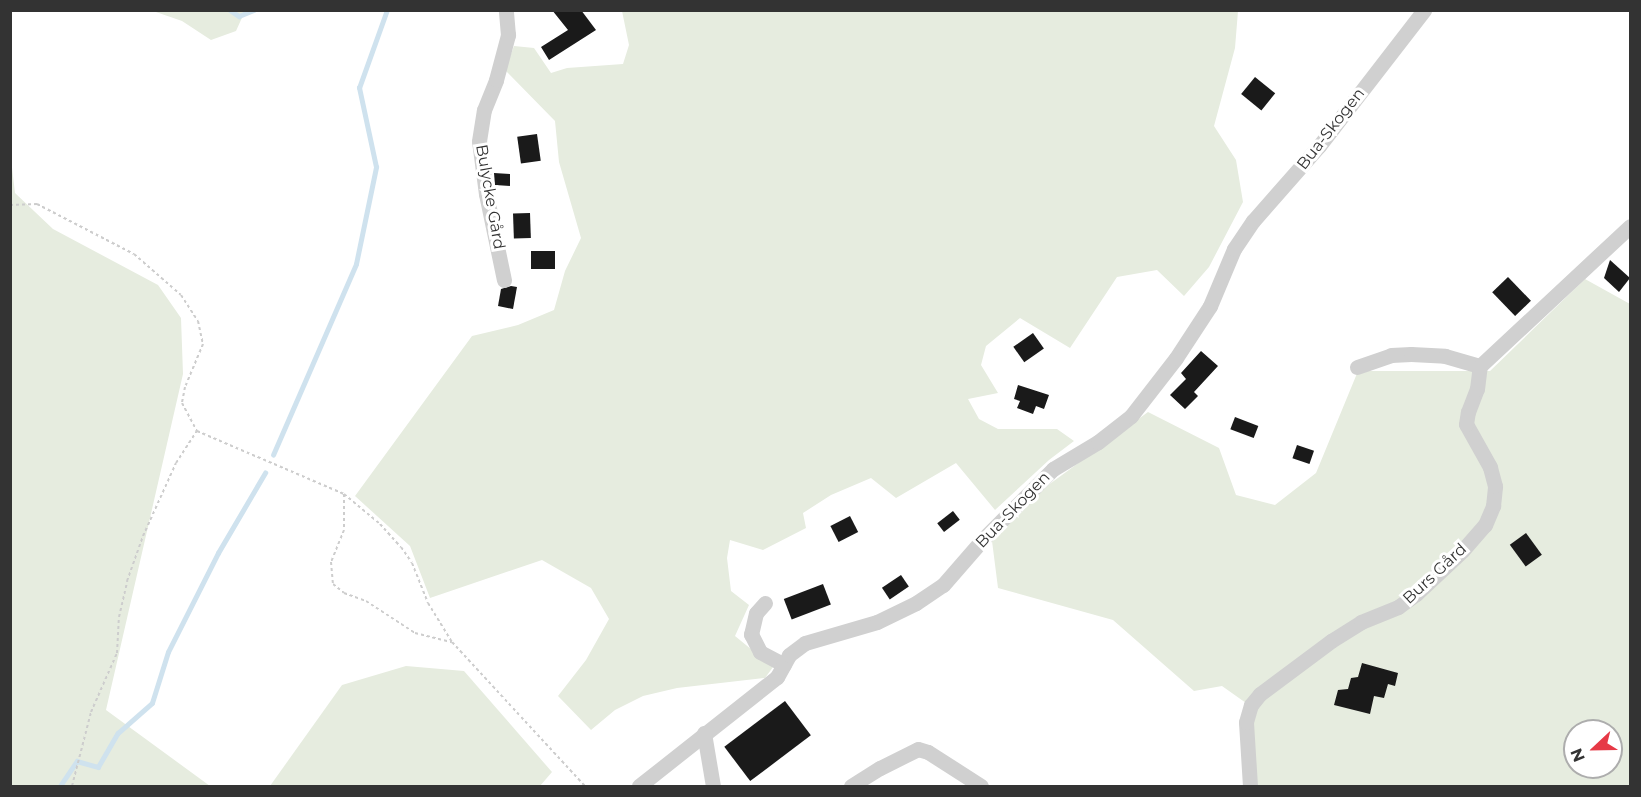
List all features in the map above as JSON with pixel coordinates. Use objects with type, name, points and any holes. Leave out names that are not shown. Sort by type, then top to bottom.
[{"type":"street","name":"Bulycke Gård","points":[[504,280],[485,184],[479,134],[484,110],[496,80],[508,35],[506,10]]},
{"type":"street","name":"Bua-Skogen","points":[[639,786],[777,677],[789,655],[812,639],[877,622],[916,603],[943,585],[983,539],[1053,469],[1098,442],[1131,416],[1176,358],[1210,306],[1234,249],[1252,221],[1319,146],[1420,12]]},
{"type":"street","points":[[1357,367],[1391,355],[1411,354],[1445,356],[1480,366],[1630,226]]},
{"type":"street","name":"Burs Gård","points":[[1250,786],[1245,722],[1251,705],[1260,694],[1331,641],[1361,622],[1398,608],[1462,551],[1485,525],[1493,506],[1495,486],[1490,467],[1466,424],[1477,389],[1480,366]]},
{"type":"street","points":[[765,603],[753,621],[752,638],[760,652],[783,665]]},
{"type":"street","points":[[704,733],[713,786]]},
{"type":"street","points":[[851,786],[918,749],[928,752],[981,786]]},
{"type":"path","points":[[10,205],[37,204],[134,254],[181,295],[198,321],[203,344],[185,387],[182,403],[197,431],[344,494],[380,524],[412,563],[428,603],[452,642],[585,786]]},
{"type":"path","points":[[72,786],[91,712],[117,652],[119,617],[139,547],[176,463],[197,431]]},
{"type":"path","points":[[344,494],[344,530],[331,562],[333,584],[344,593],[366,601],[415,633],[452,642]]},
{"type":"shaded area","points":[[153,11],[245,11],[236,31],[211,40],[182,21]]},
{"type":"shaded area","points":[[622,11],[1238,11],[1235,48],[1214,126],[1236,160],[1243,202],[1209,267],[1184,296],[1157,270],[1117,277],[1070,348],[1020,318],[986,346],[981,365],[998,393],[968,399],[979,419],[998,429],[1057,429],[1074,441],[1049,460],[995,510],[956,463],[896,498],[871,478],[831,495],[803,513],[806,528],[763,550],[730,540],[727,558],[731,591],[749,605],[735,636],[773,667],[765,678],[677,688],[643,696],[615,710],[591,730],[558,696],[586,660],[609,619],[591,588],[542,560],[430,598],[410,546],[355,496],[472,336],[518,325],[554,310],[565,271],[581,238],[559,162],[555,121],[505,70],[514,46],[534,48],[551,73],[567,68],[623,64],[629,45]]},
{"type":"shaded area","points":[[11,159],[15,193],[53,229],[158,285],[181,318],[183,374],[106,710],[210,786],[11,786]]},
{"type":"shaded area","points":[[1585,279],[1630,304],[1630,786],[1246,786],[1246,703],[1222,686],[1194,691],[1113,620],[998,588],[992,541],[1032,497],[1148,412],[1219,448],[1236,495],[1275,505],[1316,473],[1358,371],[1490,371]]},
{"type":"shaded area","points":[[406,666],[464,671],[552,772],[540,786],[270,786],[342,685]]},
{"type":"building","points":[[552,10],[581,10],[596,30],[549,60],[541,47],[568,30]]},
{"type":"building","points":[[1255,77],[1275,93],[1261,110],[1241,94]]},
{"type":"building","points":[[537,134],[541,161],[521,164],[517,137]]},
{"type":"building","points":[[494,173],[510,174],[510,186],[495,185]]},
{"type":"building","points":[[530,213],[531,238],[514,239],[513,214]]},
{"type":"building","points":[[531,251],[555,251],[555,269],[531,269]]},
{"type":"building","points":[[1610,260],[1630,278],[1619,292],[1604,278]]},
{"type":"building","points":[[1508,277],[1531,301],[1515,316],[1492,292]]},
{"type":"building","points":[[517,287],[513,309],[498,306],[501,289]]},
{"type":"building","points":[[1033,333],[1044,349],[1024,362],[1013,347]]},
{"type":"building","points":[[1201,351],[1218,366],[1194,392],[1198,396],[1185,409],[1170,395],[1186,379],[1181,373]]},
{"type":"building","points":[[1018,385],[1049,395],[1044,409],[1036,406],[1033,414],[1017,408],[1020,401],[1014,399]]},
{"type":"building","points":[[1235,417],[1258,426],[1254,438],[1230,429]]},
{"type":"building","points":[[1297,445],[1314,451],[1309,464],[1292,458]]},
{"type":"building","points":[[953,511],[960,520],[944,532],[937,523]]},
{"type":"building","points":[[850,516],[858,532],[839,542],[830,526]]},
{"type":"building","points":[[1526,533],[1542,555],[1526,567],[1510,545]]},
{"type":"building","points":[[901,575],[909,587],[890,599],[882,588]]},
{"type":"building","points":[[823,584],[831,605],[792,620],[784,599]]},
{"type":"building","points":[[1362,663],[1398,673],[1395,686],[1388,684],[1384,698],[1374,696],[1370,714],[1334,705],[1338,690],[1348,689],[1351,678],[1358,677]]},
{"type":"building","points":[[785,701],[811,735],[750,781],[724,747]]},
{"type":"waterway","points":[[230,10],[239,16],[254,10]]},
{"type":"waterway","points":[[273,455],[356,264],[376,167],[359,88],[387,10]]},
{"type":"waterway","points":[[60,786],[77,761],[98,767],[118,733],[152,703],[168,652],[218,553],[265,473]]}]
